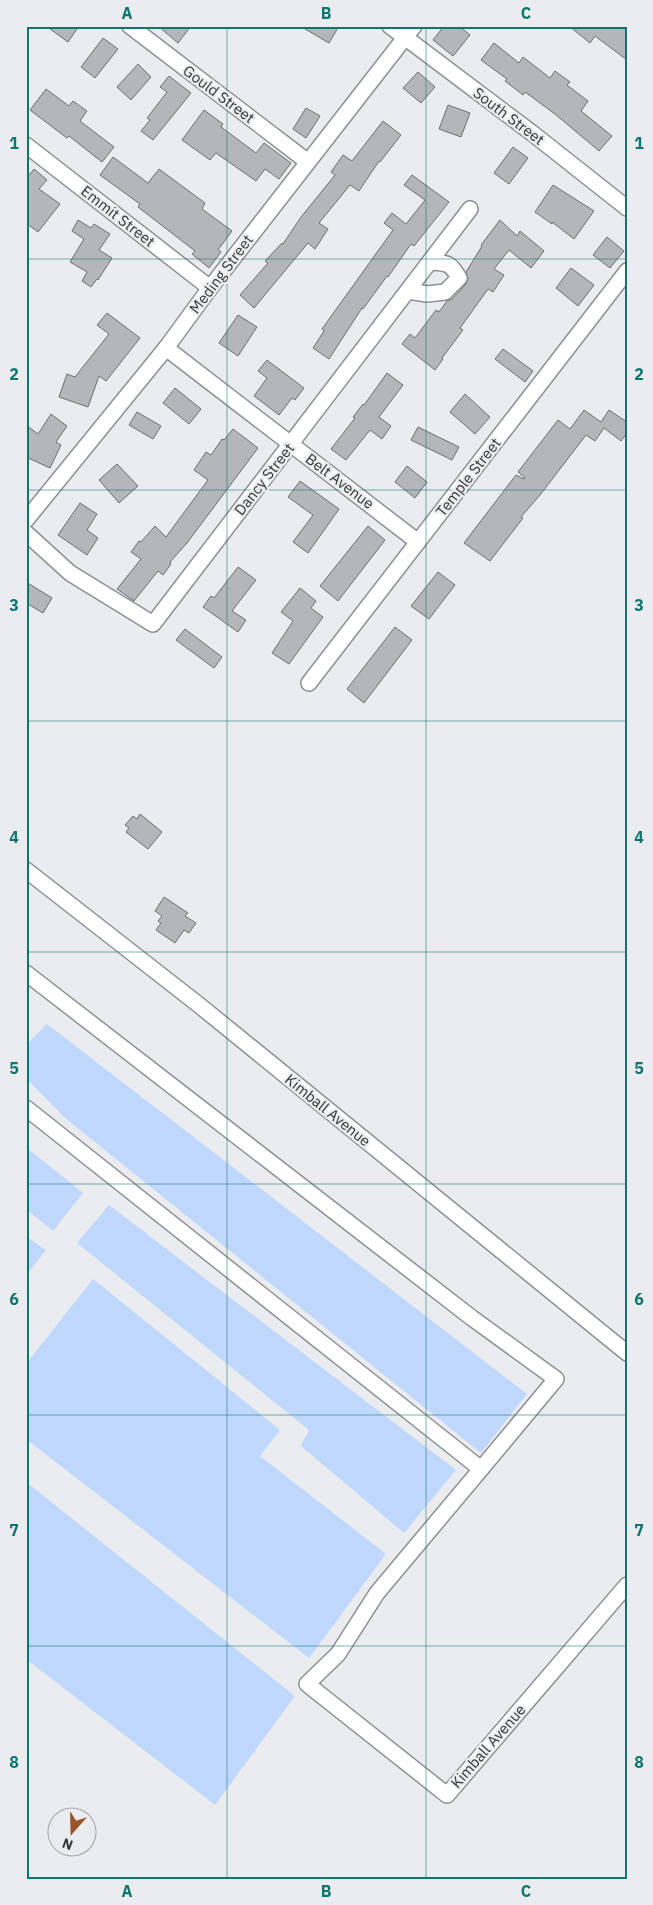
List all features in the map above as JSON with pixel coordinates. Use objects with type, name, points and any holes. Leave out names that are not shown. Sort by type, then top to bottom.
[{"type":"street","name":"Gould Street","points":[[130,26],[308,162]]},
{"type":"street","name":"South Street","points":[[390,26],[410,32],[627,208]]},
{"type":"street","name":"Meding Street","points":[[26,520],[32,502],[166,348],[210,288],[410,32]]},
{"type":"street","name":"Emmit Street","points":[[26,145],[210,288]]},
{"type":"street","name":"Dancy Street","points":[[26,533],[70,573],[153,624],[470,209]]},
{"type":"street","points":[[408,290],[427,294],[445,292],[459,278],[453,266],[446,263],[430,262]]},
{"type":"street","name":"Temple Street","points":[[309,683],[627,271]]},
{"type":"street","name":"Belt Avenue","points":[[166,348],[418,542]]},
{"type":"street","name":"Kimball Avenue","points":[[26,870],[199,1005],[627,1353]]},
{"type":"street","points":[[26,973],[472,1318],[556,1379],[481,1468],[26,1108]]},
{"type":"street","name":"Kimball Avenue","points":[[481,1468],[377,1594],[338,1654],[307,1684],[447,1795],[627,1585]]},
{"type":"shaded area","points":[[47,1024],[527,1394],[481,1453],[65,1118],[26,1078],[26,1045]]},
{"type":"shaded area","points":[[26,1147],[83,1193],[53,1231],[26,1209]]},
{"type":"shaded area","points":[[109,1205],[456,1470],[404,1533],[301,1446],[309,1430],[77,1243]]},
{"type":"shaded area","points":[[26,1236],[46,1250],[26,1275]]},
{"type":"shaded area","points":[[93,1279],[280,1430],[260,1456],[386,1554],[309,1658],[26,1439],[26,1364]]},
{"type":"shaded area","points":[[26,1482],[295,1696],[215,1805],[26,1659]]},
{"type":"building","points":[[46,26],[79,26],[68,42]]},
{"type":"building","points":[[158,26],[191,26],[178,43]]},
{"type":"building","points":[[300,26],[339,26],[329,43]]},
{"type":"building","points":[[444,26],[459,26],[470,35],[453,56],[433,40]]},
{"type":"building","points":[[569,26],[621,26],[627,30],[627,60],[595,36],[590,43]]},
{"type":"building","points":[[103,38],[118,49],[95,78],[81,67]]},
{"type":"building","points":[[494,43],[519,63],[523,57],[550,78],[555,71],[570,82],[567,85],[588,101],[581,111],[612,136],[599,151],[555,114],[525,92],[523,95],[505,81],[507,79],[481,60]]},
{"type":"building","points":[[138,64],[151,77],[131,100],[117,87]]},
{"type":"building","points":[[418,72],[435,87],[421,103],[403,88]]},
{"type":"building","points":[[169,76],[191,93],[153,140],[141,131],[150,120],[147,118],[167,92],[160,87]]},
{"type":"building","points":[[46,89],[69,106],[73,101],[87,111],[80,121],[114,147],[102,162],[69,136],[67,138],[30,110]]},
{"type":"building","points":[[448,105],[470,113],[461,137],[439,129]]},
{"type":"building","points":[[306,108],[320,116],[306,138],[293,129]]},
{"type":"building","points":[[204,110],[223,124],[221,127],[256,153],[264,143],[291,163],[279,179],[265,169],[256,181],[216,153],[210,160],[182,140]]},
{"type":"building","points":[[383,121],[401,135],[379,161],[359,191],[350,185],[319,223],[328,229],[315,249],[308,243],[254,308],[240,295],[268,263],[265,261],[283,244],[301,217],[335,175],[331,172],[343,155],[352,161]]},
{"type":"building","points":[[513,147],[528,158],[509,184],[494,173]]},
{"type":"building","points":[[113,157],[148,183],[159,169],[205,203],[202,209],[232,231],[218,250],[221,252],[209,268],[192,254],[195,251],[138,207],[140,204],[100,175]]},
{"type":"building","points":[[34,169],[47,180],[39,189],[60,204],[38,232],[26,223],[26,179]]},
{"type":"building","points":[[412,175],[449,202],[414,246],[411,244],[388,277],[362,308],[329,359],[313,348],[324,331],[322,329],[393,230],[384,223],[392,213],[406,224],[425,200],[404,185]]},
{"type":"building","points":[[553,185],[594,211],[574,239],[535,212]]},
{"type":"building","points":[[78,220],[91,228],[94,224],[110,234],[99,250],[112,258],[98,280],[91,287],[82,281],[87,272],[70,262],[84,239],[72,231]]},
{"type":"building","points":[[500,220],[517,236],[520,231],[544,251],[531,268],[509,250],[494,269],[504,275],[493,292],[488,289],[460,328],[463,330],[435,370],[402,344],[410,334],[415,338],[436,310],[439,312],[447,301],[452,299],[466,284],[468,278],[466,272],[481,245]]},
{"type":"building","points":[[607,237],[624,251],[610,268],[593,255]]},
{"type":"building","points":[[571,268],[594,285],[578,306],[556,288]]},
{"type":"building","points":[[107,313],[140,338],[106,381],[99,376],[88,407],[59,397],[67,374],[75,377],[109,334],[97,325]]},
{"type":"building","points":[[238,315],[257,327],[238,356],[219,343]]},
{"type":"building","points":[[503,349],[533,371],[525,382],[495,359]]},
{"type":"building","points":[[267,360],[304,388],[295,400],[292,398],[279,415],[254,396],[267,378],[258,371]]},
{"type":"building","points":[[387,373],[403,385],[379,417],[391,426],[382,439],[370,430],[346,460],[331,449]]},
{"type":"building","points":[[175,388],[201,409],[189,424],[163,403]]},
{"type":"building","points":[[465,394],[490,417],[475,434],[450,412]]},
{"type":"building","points":[[584,410],[601,422],[609,410],[627,422],[627,433],[621,441],[604,428],[595,441],[586,435],[521,517],[523,518],[490,561],[464,543],[516,475],[525,478],[518,472],[558,420],[570,429]]},
{"type":"building","points":[[137,412],[161,426],[153,439],[129,425]]},
{"type":"building","points":[[51,414],[67,426],[56,442],[61,445],[50,468],[26,457],[26,425],[38,434]]},
{"type":"building","points":[[418,427],[459,447],[452,460],[411,440]]},
{"type":"building","points":[[233,429],[258,448],[187,543],[170,562],[171,564],[163,575],[158,571],[134,601],[117,589],[141,559],[131,552],[139,541],[141,542],[155,526],[166,537],[208,480],[194,470],[206,452],[211,455],[222,439],[224,440]]},
{"type":"building","points":[[117,464],[138,486],[119,503],[99,480]]},
{"type":"building","points":[[407,466],[427,482],[415,498],[395,482]]},
{"type":"building","points":[[300,481],[339,509],[308,553],[293,542],[313,515],[288,497]]},
{"type":"building","points":[[80,503],[97,514],[87,530],[98,538],[87,555],[58,535]]},
{"type":"building","points":[[368,526],[385,540],[338,601],[320,586]]},
{"type":"building","points":[[238,567],[256,580],[232,611],[246,620],[238,632],[203,607],[211,596],[214,598]]},
{"type":"building","points":[[438,572],[455,585],[429,619],[411,606]]},
{"type":"building","points":[[26,582],[52,598],[43,613],[26,603]]},
{"type":"building","points":[[300,588],[316,601],[311,608],[323,617],[289,664],[272,653],[293,621],[281,612]]},
{"type":"building","points":[[395,627],[412,640],[364,703],[347,689]]},
{"type":"building","points":[[185,629],[222,657],[214,668],[176,640]]},
{"type":"building","points":[[140,814],[162,832],[148,849],[126,832],[129,828],[125,825],[133,816],[137,819]]},
{"type":"building","points":[[164,897],[188,913],[185,916],[196,923],[189,933],[184,930],[175,943],[156,930],[161,923],[158,921],[162,916],[155,911]]}]
